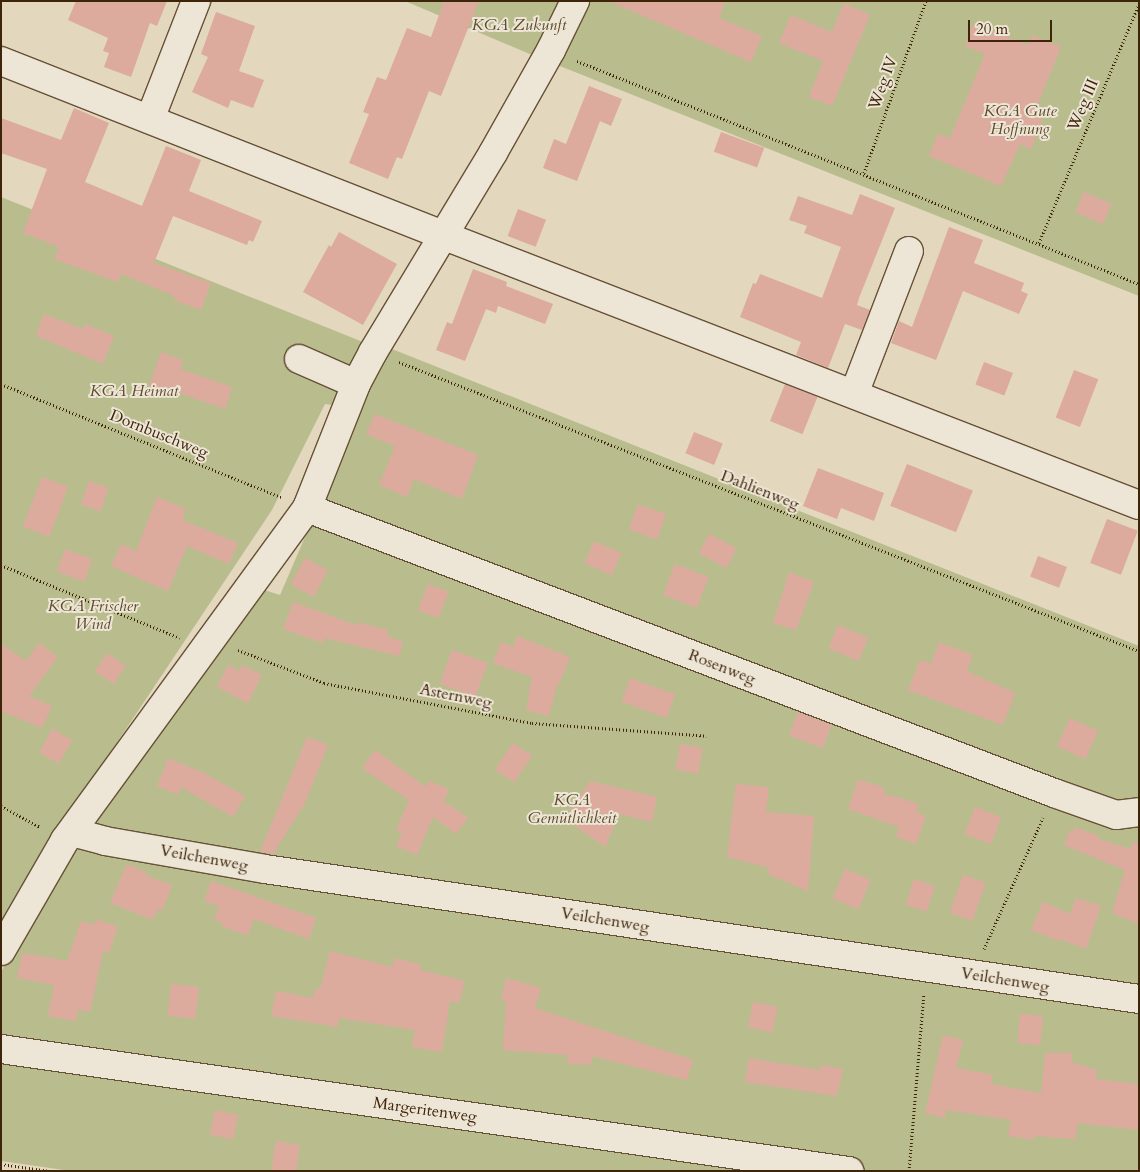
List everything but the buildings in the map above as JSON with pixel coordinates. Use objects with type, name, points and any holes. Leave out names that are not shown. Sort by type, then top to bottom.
[{"type":"street","points":[[150,118],[196,1]]},
{"type":"street","points":[[1,951],[68,836],[206,643],[307,508],[356,384],[442,235],[493,153],[551,50],[575,1]]},
{"type":"street","points":[[1,61],[150,118],[442,235],[1139,505]]},
{"type":"street","points":[[854,394],[910,251]]},
{"type":"street","points":[[299,359],[356,384]]},
{"type":"street","name":"Rosenweg","points":[[307,508],[1054,793],[1116,815],[1139,812]]},
{"type":"street","name":"Veilchenweg","points":[[68,836],[265,869],[1139,1000]]},
{"type":"street","name":"Margeritenweg","points":[[1,1049],[848,1171]]},
{"type":"path","name":"Weg IV","points":[[864,173],[926,1]]},
{"type":"path","name":"Weg III","points":[[1039,243],[1139,4]]},
{"type":"path","points":[[551,50],[1139,284]]},
{"type":"path","name":"Dahlienweg","points":[[373,352],[1139,651]]},
{"type":"path","name":"Dornbuschweg","points":[[1,384],[307,508]]},
{"type":"path","name":"Asternweg","points":[[1,565],[206,643],[324,683],[532,723],[707,736]]},
{"type":"path","points":[[972,975],[1054,793]]},
{"type":"path","points":[[1,806],[68,836]]},
{"type":"path","points":[[909,1171],[926,968]]},
{"type":"path","points":[[1,1164],[50,1171]]},
{"type":"green space","name":"KGA Gute Hoffnung","points":[[405,1],[1139,1],[1139,296],[532,55]]},
{"type":"green space","name":"KGA Heimat","points":[[1,197],[368,344],[340,406],[325,404],[272,510],[44,852],[1,922]]},
{"type":"green space","name":"KGA Gemütlichkeit","points":[[387,347],[1139,646],[1139,1171],[71,1171],[1,1161],[1,972],[71,848],[261,589],[280,595]]},
{"type":"park label","name":"KGA Zukunft","points":[[519,25]]},
{"type":"park label","name":"KGA Frischer Wind","points":[[93,615]]}]
